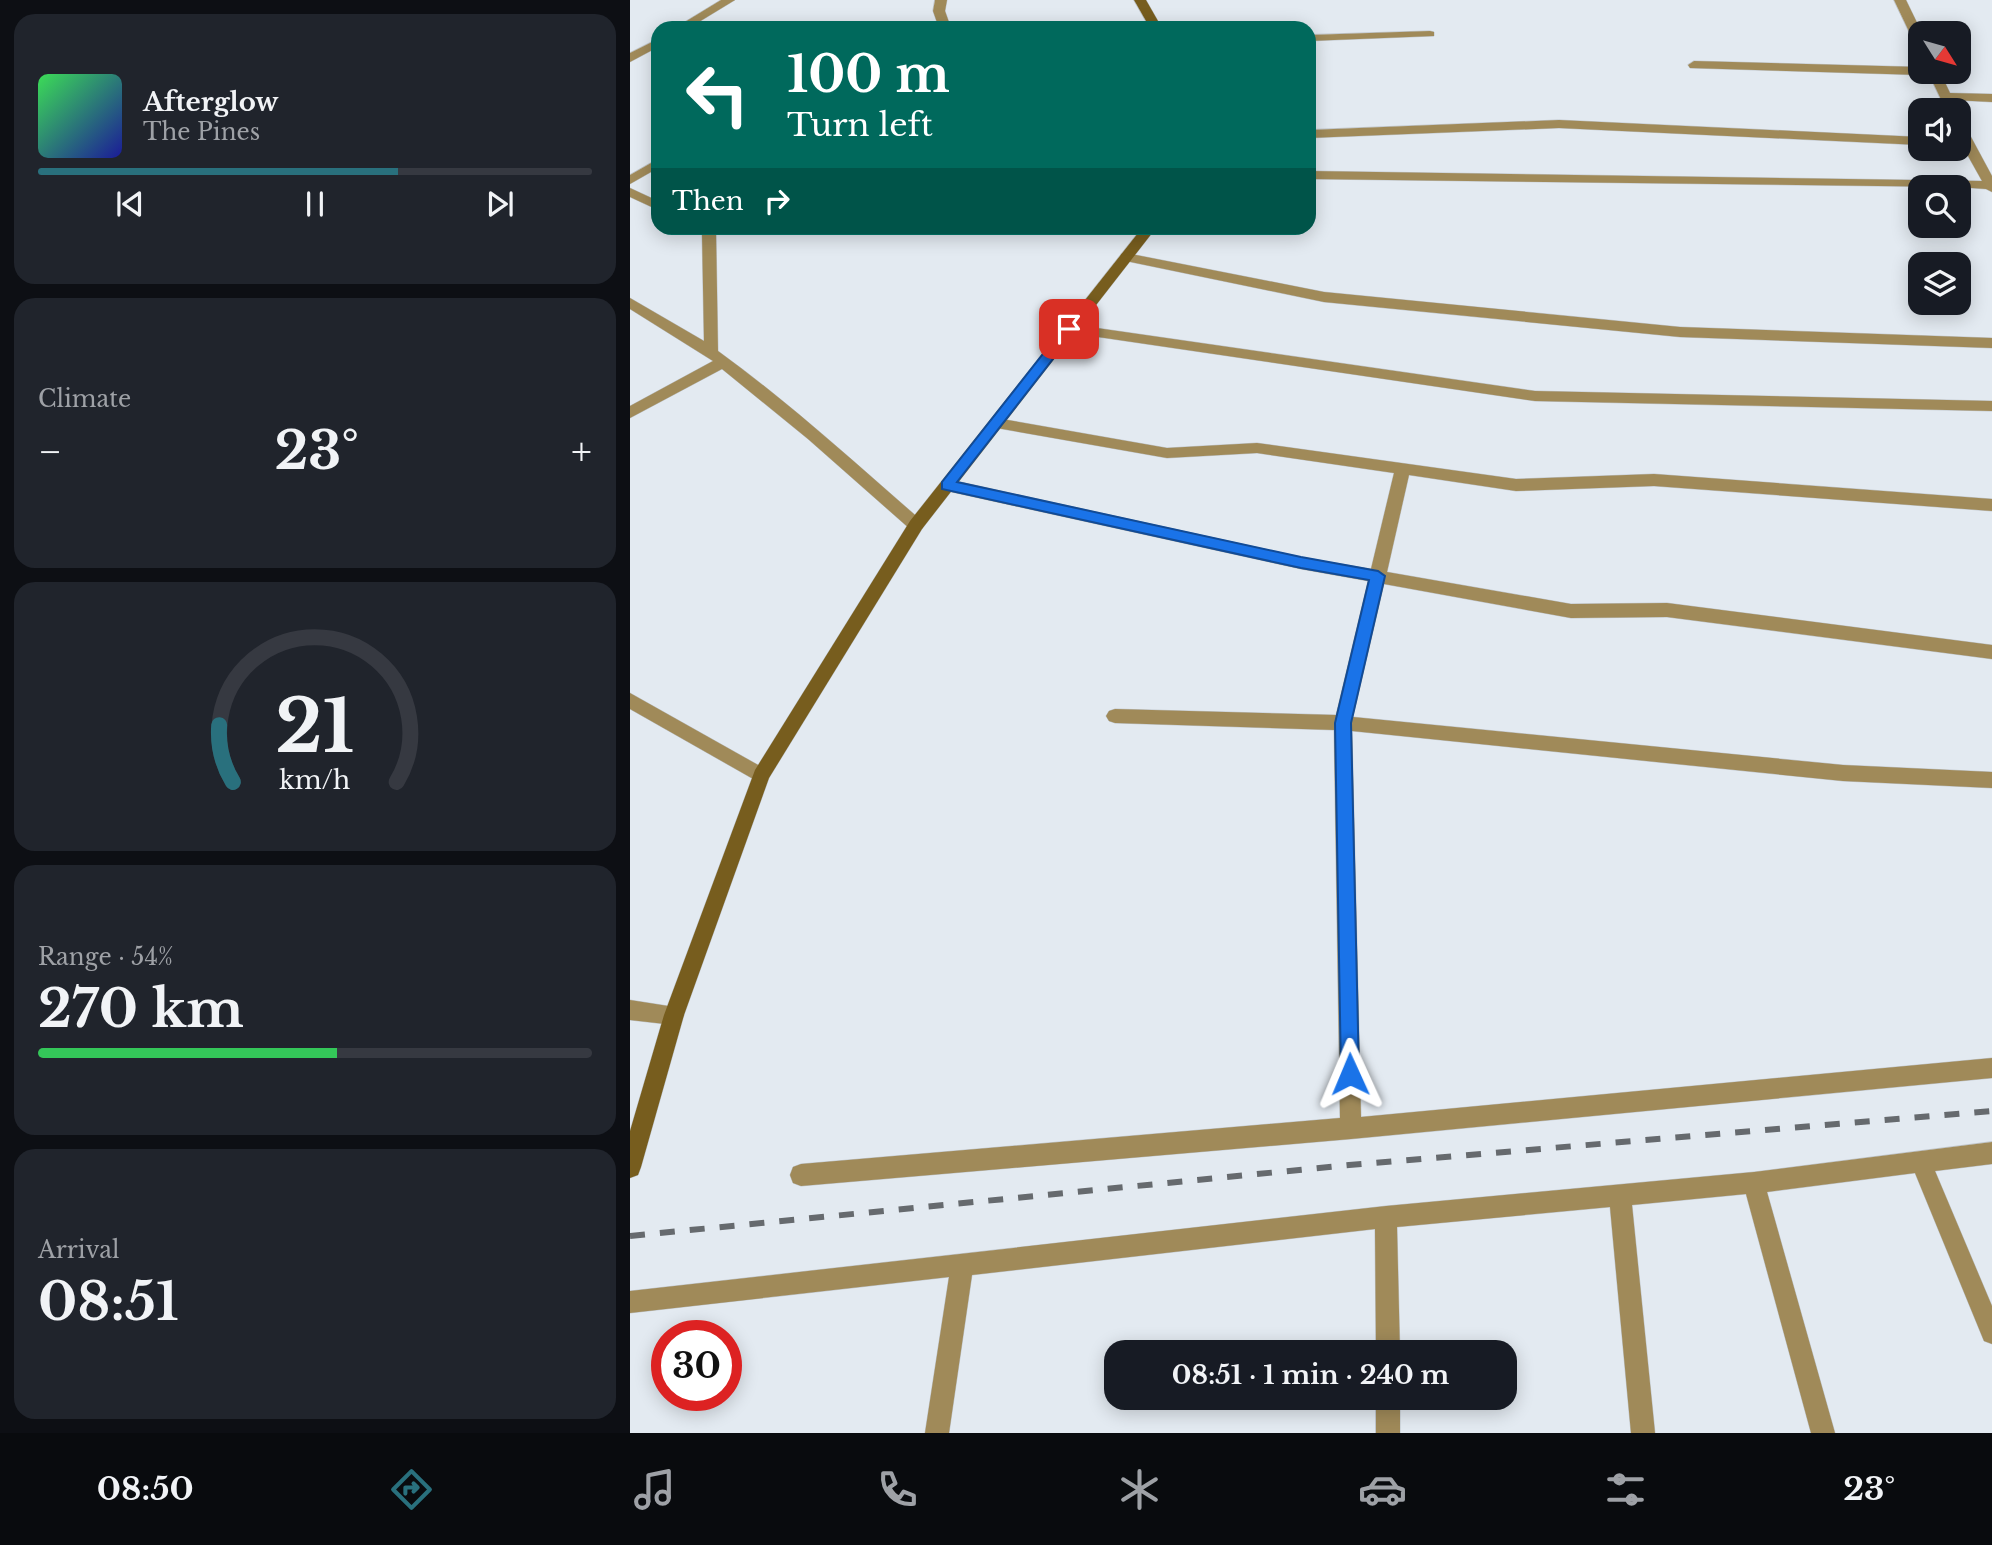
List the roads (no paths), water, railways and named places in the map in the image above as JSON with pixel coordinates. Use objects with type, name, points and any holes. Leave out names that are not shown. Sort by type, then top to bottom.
[{"type":"main road","points":[[1140,0],[1152,21]]},
{"type":"main road","points":[[630,1167],[674,1015],[761,775],[916,525],[1143,235]]},
{"type":"street","points":[[693,21],[729,0]]},
{"type":"street","points":[[941,0],[939,11],[943,21]]},
{"type":"street","points":[[1900,0],[1910,21]]},
{"type":"street","points":[[1316,38],[1430,34]]},
{"type":"street","points":[[630,58],[651,46]]},
{"type":"street","points":[[1694,65],[1908,71]]},
{"type":"street","points":[[1940,84],[1945,96],[1992,98]]},
{"type":"street","points":[[1316,134],[1559,124],[1908,140]]},
{"type":"street","points":[[1971,155],[1991,186]]},
{"type":"street","points":[[630,180],[651,167]]},
{"type":"street","points":[[1316,175],[1991,186]]},
{"type":"street","points":[[630,192],[651,202]]},
{"type":"street","points":[[710,235],[717,358]]},
{"type":"street","points":[[1126,257],[1324,297],[1680,332],[1992,343]]},
{"type":"street","points":[[630,303],[669,323],[748,379],[916,525]]},
{"type":"street","points":[[1069,329],[1535,396],[1992,406]]},
{"type":"street","points":[[630,413],[717,358]]},
{"type":"street","points":[[996,423],[1167,453],[1258,447],[1516,485],[1654,480],[1992,505]]},
{"type":"street","points":[[1351,1128],[1343,723],[1404,469]]},
{"type":"street","points":[[947,485],[1301,563],[1571,611],[1667,610],[1992,652]]},
{"type":"street","points":[[630,699],[761,775]]},
{"type":"street","points":[[1115,716],[1343,723],[1843,773],[1992,780]]},
{"type":"street","points":[[630,1010],[674,1015]]},
{"type":"street","points":[[801,1175],[1351,1128],[1992,1068]]},
{"type":"street","points":[[630,1302],[1386,1217],[1754,1183],[1992,1153]]},
{"type":"street","points":[[1920,1160],[1992,1333]]},
{"type":"street","points":[[1754,1183],[1823,1433]]},
{"type":"street","points":[[1620,1196],[1643,1433]]},
{"type":"street","points":[[1386,1217],[1388,1340]]},
{"type":"street","points":[[937,1433],[962,1265]]},
{"type":"street","points":[[1388,1410],[1388,1433]]},
{"type":"railway","points":[[630,1236],[1349,1165],[1992,1111]]}]
